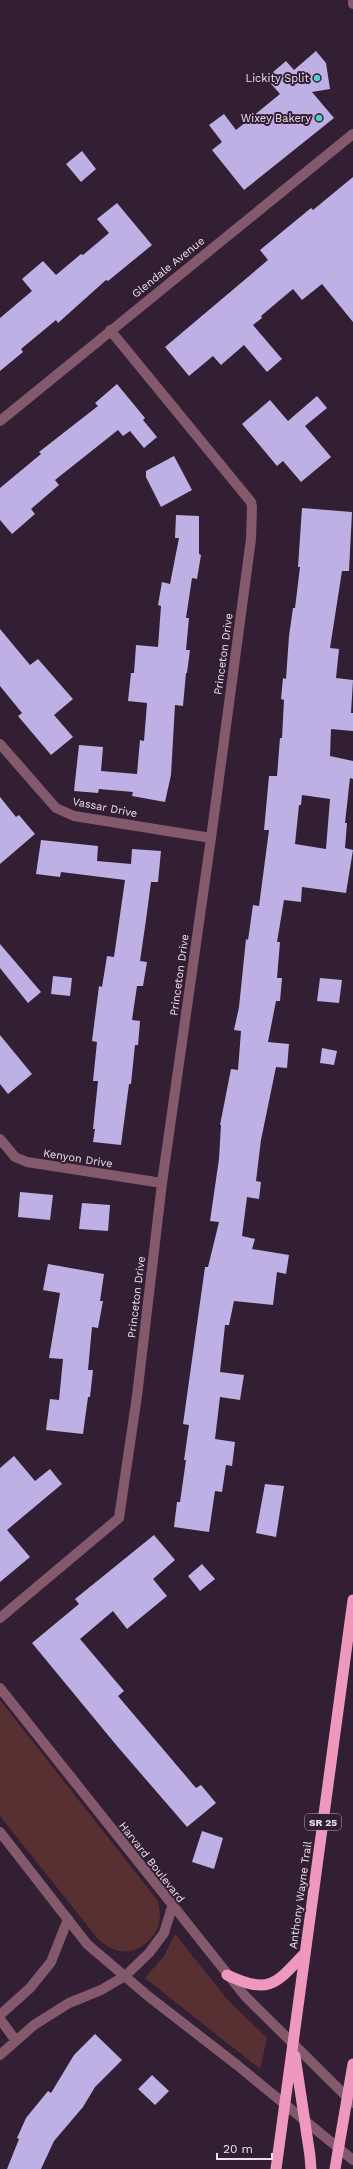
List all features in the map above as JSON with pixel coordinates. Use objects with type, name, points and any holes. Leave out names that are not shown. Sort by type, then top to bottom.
[{"type":"highway","name":"Anthony Wayne Trail","points":[[276,2169],[353,1600]]},
{"type":"highway","points":[[227,1975],[252,1985],[262,1986],[281,1978],[305,1953]]},
{"type":"highway","points":[[293,2043],[311,2169]]},
{"type":"highway","points":[[335,2169],[337,2148],[351,2101],[353,2064]]},
{"type":"street","name":"Glendale Avenue","points":[[0,421],[110,330],[353,134]]},
{"type":"street","name":"Princeton Drive","points":[[0,1618],[119,1518],[137,1396],[162,1183],[211,838],[251,539],[251,502],[110,330]]},
{"type":"street","name":"Vassar Drive","points":[[0,744],[56,808],[74,816],[211,838]]},
{"type":"street","name":"Kenyon Drive","points":[[0,1140],[15,1157],[27,1162],[162,1183]]},
{"type":"street","name":"Harvard Boulevard","points":[[0,1688],[227,1975],[245,1996],[351,2101]]},
{"type":"street","points":[[0,1832],[87,1944],[353,2160]]},
{"type":"street","points":[[2,2054],[34,2025],[69,2003],[101,1990],[125,1976],[149,1953],[164,1933],[172,1907]]},
{"type":"street","points":[[0,2015],[30,1988],[52,1962],[68,1919]]},
{"type":"street","points":[[0,2019],[16,2041]]},
{"type":"shaded area","points":[[0,1700],[158,1901],[160,1912],[159,1923],[152,1937],[141,1947],[126,1952],[119,1951],[107,1946],[98,1939],[0,1816]]},
{"type":"shaded area","points":[[175,1934],[227,1999],[267,2038],[260,2069],[145,1978],[164,1956]]},
{"type":"building","points":[[316,51],[326,63],[330,89],[312,92],[334,118],[244,190],[212,150],[222,142],[209,125],[224,114],[236,130],[280,94],[266,78],[286,61],[294,70]]},
{"type":"building","points":[[82,151],[96,169],[81,182],[66,164]]},
{"type":"building","points":[[353,177],[353,322],[322,284],[302,300],[293,289],[261,316],[262,318],[253,325],[282,359],[267,372],[244,345],[221,365],[213,356],[189,376],[165,347],[268,260],[260,250],[311,208],[313,210]]},
{"type":"building","points":[[117,203],[152,245],[108,281],[106,280],[58,323],[56,320],[21,349],[23,352],[0,371],[0,318],[32,291],[22,279],[43,261],[56,275],[81,254],[83,255],[109,233],[97,219]]},
{"type":"building","points":[[117,384],[145,418],[143,420],[157,437],[144,448],[130,431],[123,436],[118,430],[55,480],[59,485],[31,509],[35,514],[12,534],[0,520],[0,488],[41,454],[39,452],[98,406],[95,403]]},
{"type":"building","points":[[317,396],[327,408],[305,426],[331,457],[301,482],[283,461],[277,466],[242,424],[270,400],[288,421]]},
{"type":"building","points":[[174,456],[192,490],[161,507],[146,477],[146,471]]},
{"type":"building","points":[[302,508],[352,512],[349,571],[342,571],[330,648],[339,649],[336,678],[353,680],[351,713],[353,713],[353,731],[331,729],[330,756],[353,761],[353,779],[350,778],[345,823],[347,823],[345,848],[353,850],[346,893],[302,887],[301,902],[284,900],[277,942],[280,942],[277,978],[282,978],[280,1001],[276,1001],[268,1042],[289,1044],[287,1068],[276,1067],[261,1140],[256,1181],[261,1182],[259,1199],[247,1197],[242,1236],[255,1239],[252,1249],[289,1255],[286,1274],[277,1272],[273,1305],[234,1301],[229,1325],[225,1325],[220,1372],[244,1375],[240,1400],[220,1397],[215,1439],[235,1442],[232,1466],[226,1465],[222,1492],[215,1491],[209,1532],[174,1527],[177,1502],[180,1502],[186,1460],[184,1460],[189,1425],[183,1424],[205,1267],[208,1267],[219,1222],[210,1221],[219,1159],[220,1125],[231,1069],[238,1070],[241,1031],[234,1030],[239,1007],[246,939],[248,940],[253,905],[259,906],[269,830],[264,830],[269,776],[277,776],[280,738],[282,738],[284,700],[281,699],[283,678],[286,679],[289,636],[293,608],[295,608],[300,567],[298,567]],"holes":[[[302,795],[330,799],[326,849],[295,844],[299,805],[301,805]]]},
{"type":"building","points":[[176,515],[199,516],[199,554],[201,555],[197,579],[192,578],[186,618],[189,618],[186,650],[190,650],[183,706],[175,705],[171,775],[165,802],[132,796],[133,792],[99,789],[98,793],[74,791],[79,745],[103,747],[101,771],[137,774],[140,740],[144,741],[147,703],[128,701],[131,673],[134,673],[136,645],[158,647],[161,606],[158,605],[162,582],[170,584],[179,538],[175,538]]},
{"type":"building","points":[[0,629],[30,665],[38,659],[73,699],[54,715],[73,737],[51,755],[18,716],[22,713],[0,686]]},
{"type":"building","points":[[0,797],[16,817],[19,815],[35,834],[0,864]]},
{"type":"building","points":[[41,840],[98,846],[97,861],[131,864],[132,849],[161,851],[158,882],[151,882],[140,961],[147,962],[143,986],[137,986],[132,1020],[140,1021],[138,1045],[135,1045],[131,1084],[129,1084],[121,1145],[93,1142],[98,1081],[93,1081],[97,1042],[92,1041],[99,986],[102,987],[107,956],[114,957],[125,880],[61,872],[60,877],[36,874]]},
{"type":"building","points":[[0,944],[41,992],[28,1003],[0,968]]},
{"type":"building","points":[[53,976],[72,978],[70,996],[51,994]]},
{"type":"building","points":[[320,978],[342,980],[339,1003],[317,1001]]},
{"type":"building","points":[[0,1035],[32,1074],[8,1094],[0,1084]]},
{"type":"building","points":[[322,1048],[337,1051],[334,1065],[320,1063]]},
{"type":"building","points":[[20,1192],[53,1195],[50,1220],[18,1217]]},
{"type":"building","points":[[82,1203],[110,1205],[108,1231],[79,1229]]},
{"type":"building","points":[[48,1264],[104,1274],[100,1301],[103,1301],[98,1328],[92,1327],[88,1370],[93,1370],[90,1397],[88,1397],[83,1434],[46,1430],[50,1399],[59,1400],[63,1359],[49,1358],[60,1293],[43,1290]]},
{"type":"building","points":[[14,1456],[35,1481],[50,1469],[62,1484],[7,1530],[30,1557],[0,1582],[0,1468]]},
{"type":"building","points":[[265,1484],[284,1486],[276,1537],[256,1533]]},
{"type":"building","points":[[154,1535],[175,1560],[153,1579],[167,1596],[127,1629],[113,1611],[80,1639],[124,1691],[118,1696],[196,1788],[201,1785],[216,1803],[187,1827],[117,1746],[32,1643],[79,1604],[75,1599]]},
{"type":"building","points":[[202,1564],[215,1579],[200,1591],[188,1576]]},
{"type":"building","points":[[202,1831],[223,1838],[214,1869],[192,1862]]},
{"type":"building","points":[[95,2034],[122,2060],[95,2087],[83,2107],[54,2141],[41,2169],[7,2169],[19,2139],[17,2138],[26,2118],[48,2091],[51,2093],[74,2055]]},
{"type":"building","points":[[152,2075],[169,2091],[155,2105],[138,2089]]},
{"type":"place","name":"Lickity Split","points":[[317,78]]},
{"type":"place","name":"Wixey Bakery","points":[[319,118]]}]
